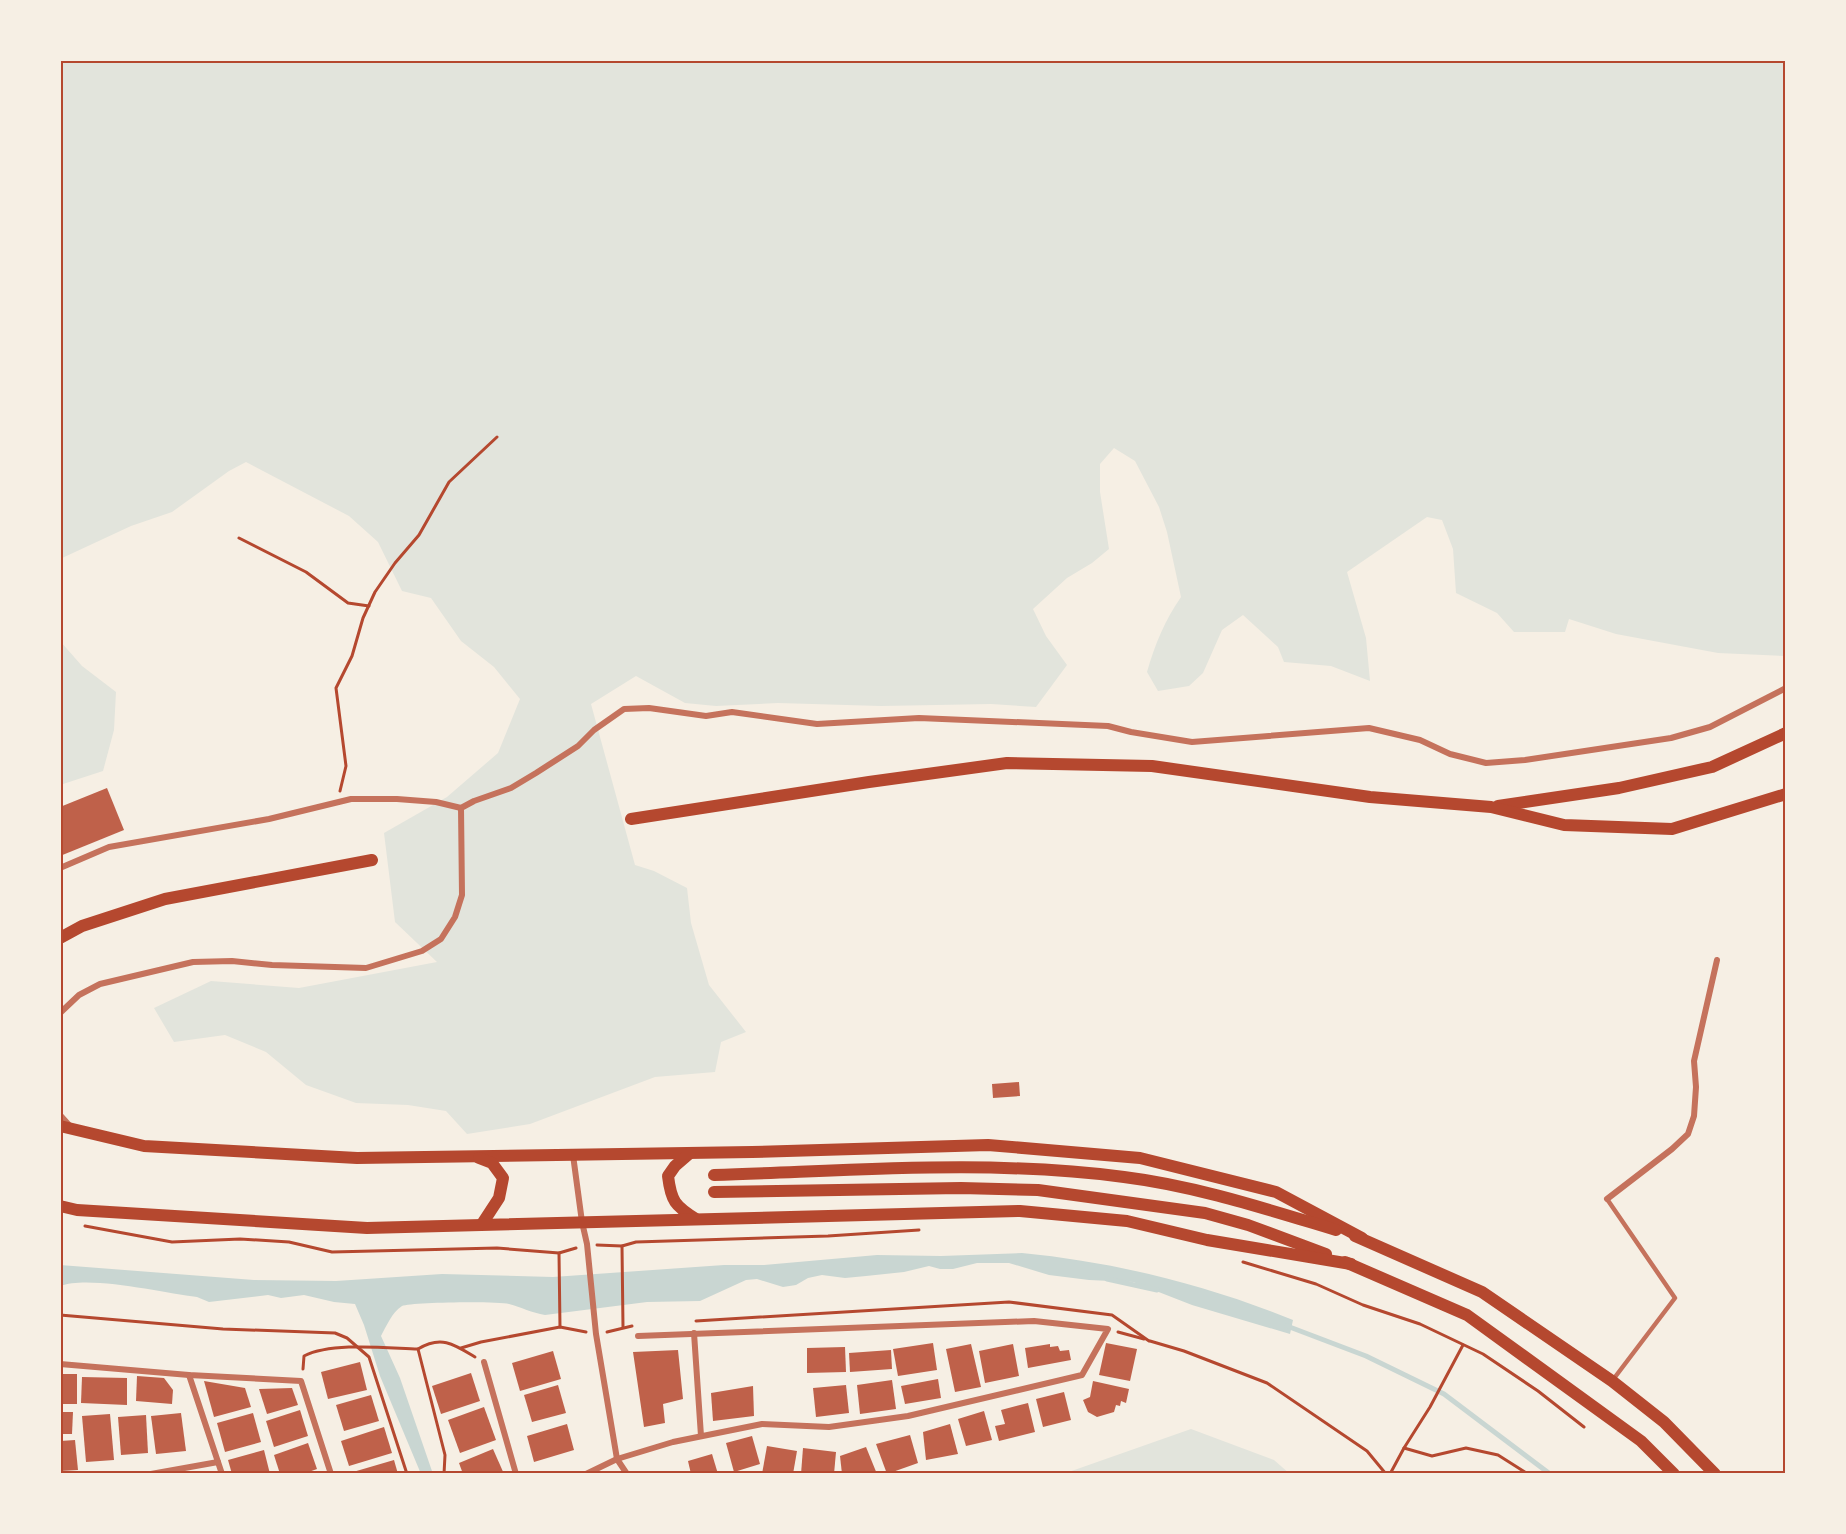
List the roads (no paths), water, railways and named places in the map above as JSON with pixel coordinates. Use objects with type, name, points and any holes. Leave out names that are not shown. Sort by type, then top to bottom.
[{"type":"main road","points":[[1491,807],[1619,788],[1712,767],[1786,733]]},
{"type":"main road","points":[[631,819],[1007,763],[1152,766],[1370,797],[1491,807],[1564,825],[1672,829],[1786,794]]},
{"type":"main road","points":[[60,938],[82,926],[165,899],[372,860]]},
{"type":"main road","points":[[64,1126],[144,1146],[357,1158],[690,1153],[988,1144],[1140,1158],[1276,1192],[1362,1238],[1482,1292],[1612,1381],[1664,1422],[1715,1474]]},
{"type":"main road","points":[[690,1153],[675,1166],[668,1176],[669,1190],[678,1208],[696,1219]]},
{"type":"main road","points":[[473,1156],[492,1163],[503,1178],[499,1198],[482,1224]]},
{"type":"main road","points":[[714,1175],[961,1168],[1039,1169],[1124,1177],[1209,1193],[1362,1238]]},
{"type":"main road","points":[[714,1192],[961,1188],[1038,1190],[1205,1213],[1248,1225],[1350,1264],[1467,1315],[1641,1441],[1674,1474]]},
{"type":"main road","points":[[60,1206],[77,1210],[367,1228],[1020,1211],[1127,1221],[1207,1240],[1350,1264]]},
{"type":"street","points":[[60,868],[109,848],[269,819],[351,799],[436,802],[461,808],[510,788],[536,773],[578,746],[594,730],[624,709],[649,708],[706,716],[732,712],[817,724],[920,718],[1108,726],[1192,742],[1369,728],[1420,740],[1450,754],[1486,763],[1526,760],[1671,738],[1710,728],[1786,688]]},
{"type":"street","points":[[60,1013],[79,995],[100,984],[194,962],[366,968],[422,951],[441,939],[455,917],[462,895],[461,808]]},
{"type":"street","points":[[1608,1199],[1688,1134],[1694,1116],[1696,1087],[1694,1061],[1717,960]]},
{"type":"street","points":[[60,1115],[64,1126]]},
{"type":"street","points":[[573,1154],[587,1244],[596,1334],[617,1459],[627,1474]]},
{"type":"street","points":[[586,1474],[617,1459],[701,1436],[762,1424],[829,1426],[908,1416],[1082,1375],[1108,1329],[1034,1321],[638,1336]]},
{"type":"street","points":[[694,1333],[701,1436]]},
{"type":"street","points":[[484,1362],[516,1474]]},
{"type":"street","points":[[60,1364],[189,1375],[301,1381],[331,1474]]},
{"type":"street","points":[[189,1375],[222,1474]]},
{"type":"street","points":[[151,1474],[218,1462]]},
{"type":"lane","points":[[1608,1199],[1675,1298],[1612,1381]]},
{"type":"waterway","points":[[1107,1279],[1157,1290]]},
{"type":"waterway","points":[[1287,1326],[1366,1356],[1444,1394],[1550,1474]]}]
